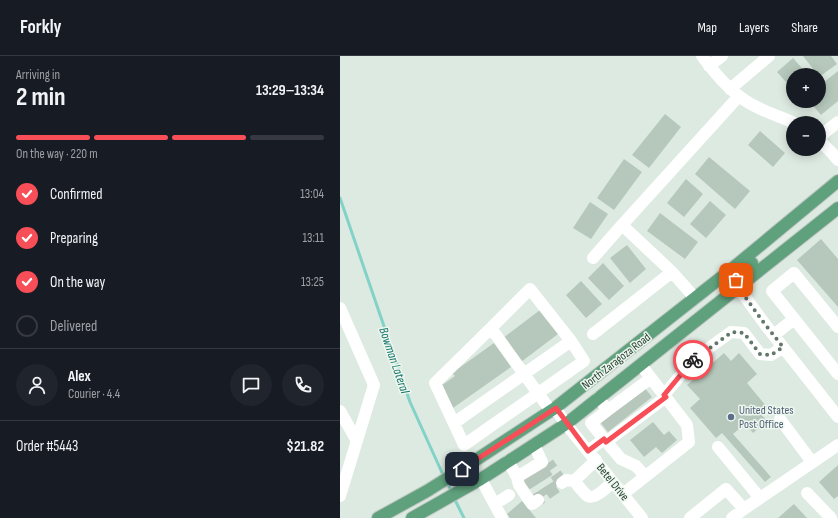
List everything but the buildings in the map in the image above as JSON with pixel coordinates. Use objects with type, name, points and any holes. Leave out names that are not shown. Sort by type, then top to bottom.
[{"type":"main road","name":"North Zaragoza Road","points":[[378,518],[391,513],[427,491],[553,410],[695,298],[838,181]]},
{"type":"main road","name":"North Zaragoza Road","points":[[416,517],[481,479],[566,424],[838,208]]},
{"type":"main road","points":[[738,287],[736,280],[740,273],[772,246],[778,231]]},
{"type":"street","points":[[702,56],[720,79],[735,92],[760,108],[786,119]]},
{"type":"street","points":[[710,66],[722,56]]},
{"type":"street","points":[[593,258],[735,92],[769,56]]},
{"type":"street","points":[[826,131],[838,122]]},
{"type":"street","points":[[826,147],[838,160]]},
{"type":"street","points":[[622,225],[672,272],[695,298]]},
{"type":"street","points":[[593,334],[672,272]]},
{"type":"street","points":[[838,327],[794,273],[772,291],[838,374]]},
{"type":"street","points":[[738,287],[783,347],[837,414]]},
{"type":"street","points":[[530,289],[570,341],[584,361],[464,445],[435,383],[530,289]]},
{"type":"street","points":[[340,308],[346,335],[374,385],[340,496]]},
{"type":"street","points":[[774,335],[794,319]]},
{"type":"street","name":"Betel Drive","points":[[491,328],[538,393],[596,460],[642,518]]},
{"type":"street","points":[[588,451],[605,441],[615,431],[647,406],[665,396],[695,358],[732,332],[744,333],[760,354],[771,355],[783,347]]},
{"type":"street","points":[[454,423],[570,341]]},
{"type":"street","points":[[623,494],[689,442],[687,425],[641,365]]},
{"type":"street","points":[[569,372],[581,389]]},
{"type":"street","points":[[645,476],[636,466],[621,459],[592,423],[609,412],[651,378]]},
{"type":"street","points":[[621,381],[630,395]]},
{"type":"street","points":[[598,398],[609,412]]},
{"type":"street","points":[[340,411],[357,441]]},
{"type":"street","points":[[780,419],[812,462]]},
{"type":"street","points":[[534,445],[533,470],[519,485],[532,504],[538,500]]},
{"type":"street","points":[[732,518],[838,445]]},
{"type":"street","points":[[718,447],[760,498]]},
{"type":"street","points":[[605,471],[621,459]]},
{"type":"street","points":[[574,481],[596,460]]},
{"type":"street","points":[[508,461],[533,470]]},
{"type":"street","points":[[481,479],[502,518]]},
{"type":"street","points":[[562,483],[566,480],[574,481],[590,497],[595,496],[613,482]]},
{"type":"street","points":[[690,518],[726,489],[744,509]]},
{"type":"street","points":[[807,493],[831,518]]},
{"type":"street","points":[[495,504],[509,494]]},
{"type":"waterway","name":"Bowman Lateral","points":[[340,198],[410,402],[444,477]]},
{"type":"waterway","name":"Bowman Lateral","points":[[447,482],[452,493]]},
{"type":"waterway","name":"Bowman Lateral","points":[[454,498],[464,518]]},
{"type":"tunnel","points":[[636,393],[644,403]]},
{"type":"tunnel","points":[[626,401],[634,411]]},
{"type":"tunnel","points":[[615,409],[623,419]]},
{"type":"tunnel","points":[[605,418],[613,428]]},
{"type":"tunnel","points":[[525,478],[538,500],[562,483],[548,463]]},
{"type":"tunnel","points":[[541,468],[554,488]]},
{"type":"tunnel","points":[[533,473],[547,494]]},
{"type":"way so far","points":[[693,360],[732,332],[744,333],[760,354],[771,355],[783,347],[738,287],[736,280]]},
{"type":"place","name":"United States Post Office","points":[[731,417]]},
{"type":"route","points":[[462,469],[556,408],[566,424],[588,451],[604,439],[606,442],[666,397],[664,395],[693,360]]}]
